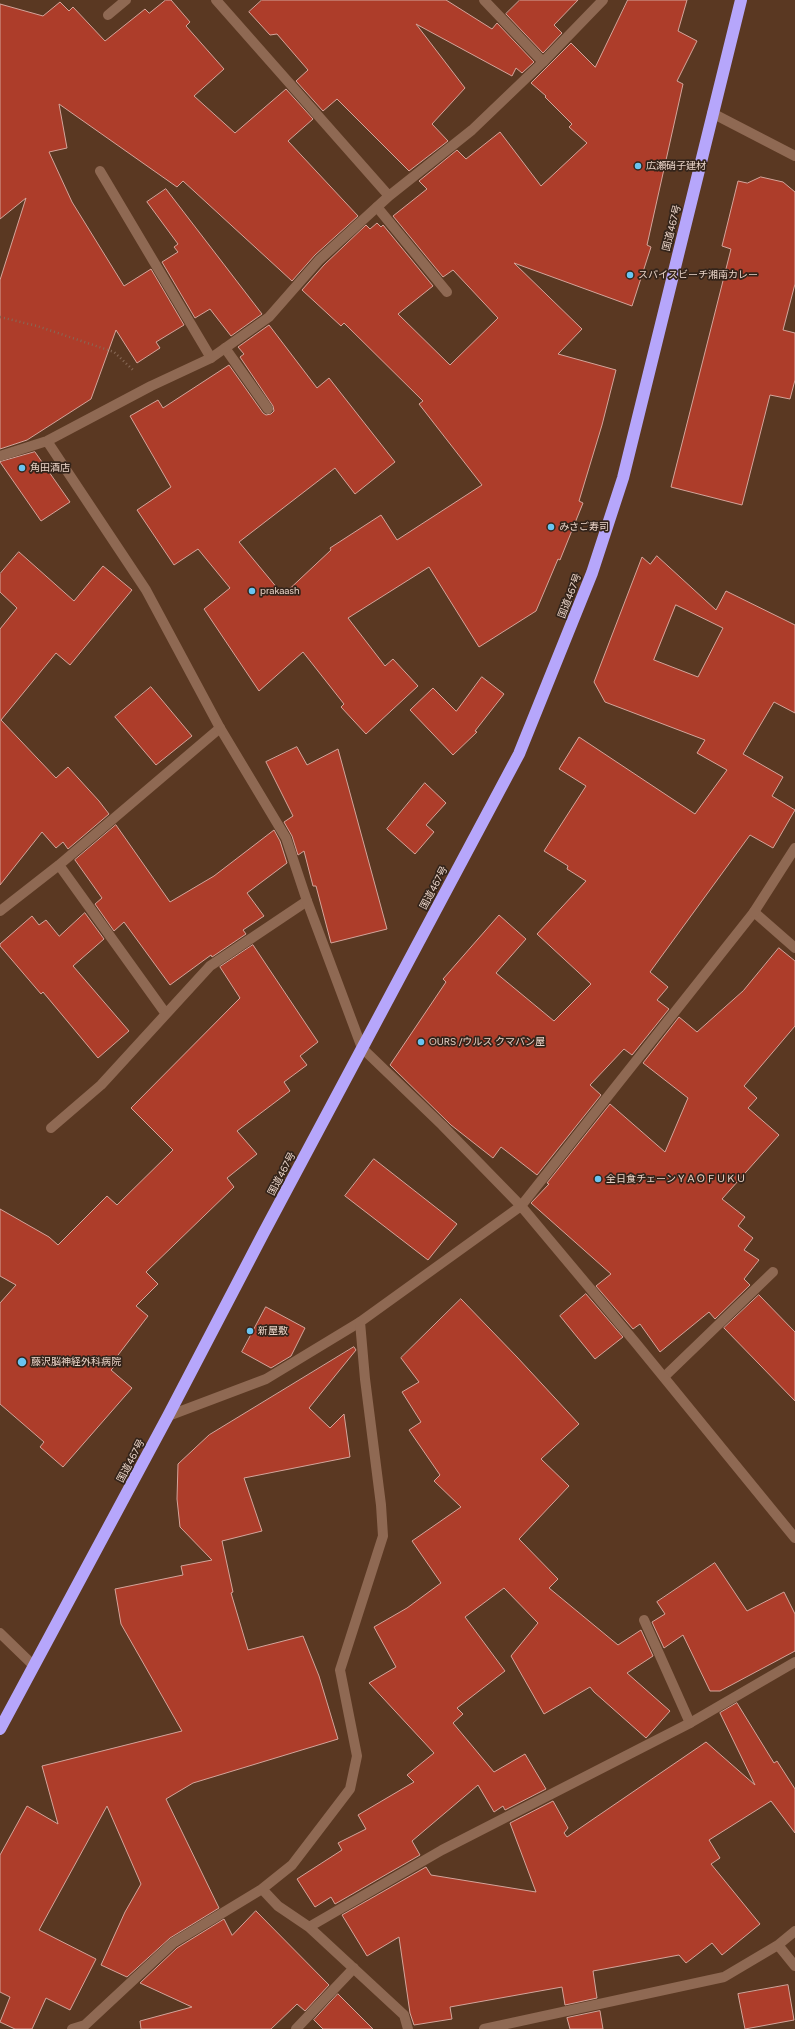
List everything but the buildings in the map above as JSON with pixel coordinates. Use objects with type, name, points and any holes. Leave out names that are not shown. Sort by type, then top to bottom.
[{"type":"highway","name":"国道467号","points":[[0,1729],[168,1416],[519,754],[592,573],[623,478],[741,0]]},
{"type":"street","points":[[108,15],[126,0]]},
{"type":"street","points":[[216,0],[389,196]]},
{"type":"street","points":[[484,0],[543,62]]},
{"type":"street","points":[[0,456],[47,441],[151,386],[211,358],[269,317],[319,260],[389,196],[472,130],[543,62],[603,0]]},
{"type":"street","points":[[712,113],[795,156]]},
{"type":"street","points":[[100,171],[211,358]]},
{"type":"street","points":[[377,207],[447,292]]},
{"type":"street","points":[[225,348],[268,410]]},
{"type":"street","points":[[47,441],[146,590],[220,728],[286,838],[307,901],[362,1048],[442,1125],[521,1206],[664,1377],[795,1538]]},
{"type":"street","points":[[0,911],[59,865],[220,728]]},
{"type":"street","points":[[168,1416],[266,1379],[360,1322],[521,1206],[754,912],[795,848]]},
{"type":"street","points":[[59,865],[166,1014]]},
{"type":"street","points":[[51,1128],[102,1085],[210,966],[307,901]]},
{"type":"street","points":[[754,912],[795,948]]},
{"type":"street","points":[[664,1377],[772,1272]]},
{"type":"street","points":[[72,2029],[85,2025],[174,1943],[262,1889],[292,1865],[350,1789],[357,1756],[340,1670],[383,1536],[381,1505],[365,1379],[360,1322]]},
{"type":"street","points":[[644,1620],[690,1723]]},
{"type":"street","points":[[0,1633],[34,1666]]},
{"type":"street","points":[[309,1927],[442,1850],[690,1723],[795,1662]]},
{"type":"street","points":[[262,1889],[278,1906],[309,1927],[404,2015],[408,2029]]},
{"type":"street","points":[[484,2029],[724,1977],[778,1945],[795,1932]]},
{"type":"street","points":[[778,1945],[795,1966]]},
{"type":"street","points":[[296,2029],[354,1968]]},
{"type":"path","points":[[0,317],[37,326],[114,352],[151,386]]},
{"type":"place","name":"広瀬硝子建材","points":[[638,166]]},
{"type":"place","name":"スパイスビーチ湘南カレー","points":[[630,275]]},
{"type":"place","name":"角田酒店","points":[[22,468]]},
{"type":"place","name":"みさご寿司","points":[[551,527]]},
{"type":"place","name":"prakaash","points":[[252,591]]},
{"type":"place","name":"OURS /ウルス クマパン屋","points":[[421,1042]]},
{"type":"place","name":"全日食チェーンＹＡＯＦＵＫＵ","points":[[598,1179]]},
{"type":"place","name":"新屋敷","points":[[250,1331]]},
{"type":"place","name":"藤沢脳神経外科病院","points":[[22,1362]]}]
